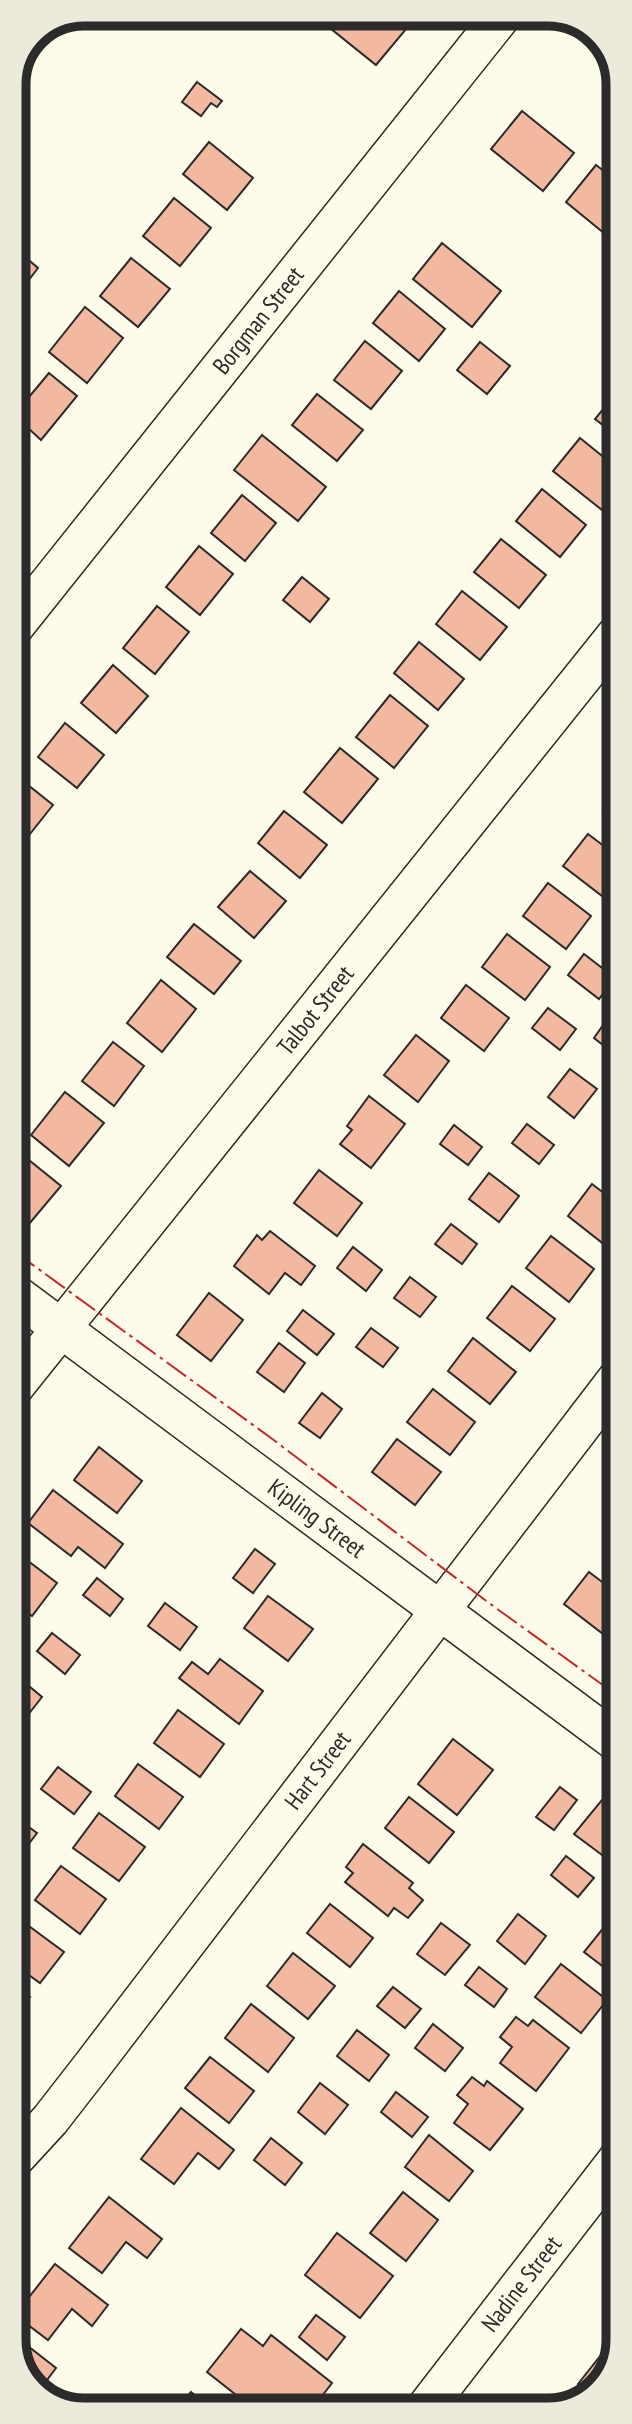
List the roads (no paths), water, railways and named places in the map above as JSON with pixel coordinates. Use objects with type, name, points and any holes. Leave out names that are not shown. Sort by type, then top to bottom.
[{"type":"street","name":"Borgman Street","points":[[26,612],[494,26]]},
{"type":"street","name":"Talbot Street","points":[[26,1372],[606,649]]},
{"type":"street","name":"Kipling Street","points":[[26,1302],[606,1733]]},
{"type":"street","name":"Hart Street","points":[[26,2146],[92,2066],[606,1393]]},
{"type":"street","name":"Nadine Street","points":[[434,2398],[606,2175]]}]
